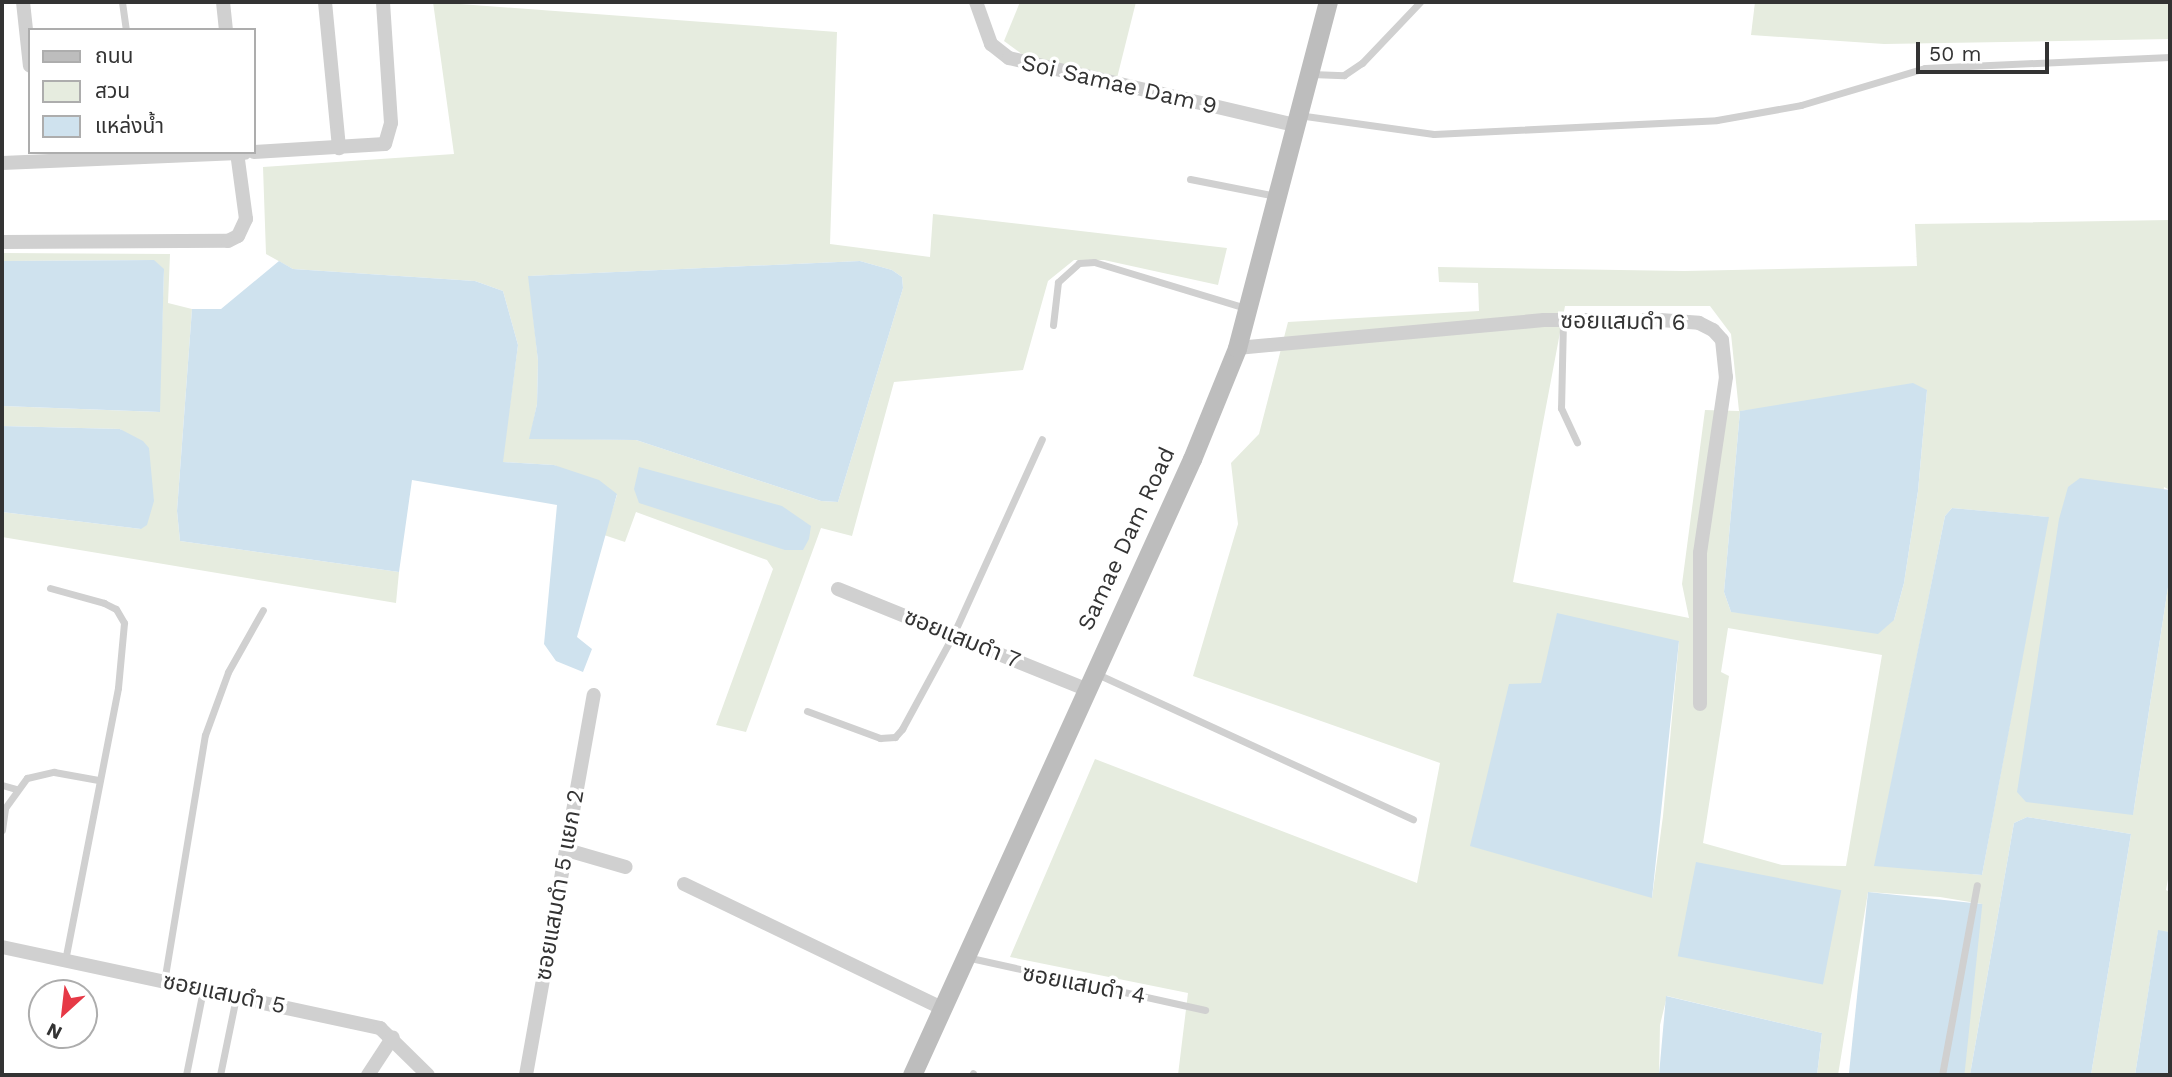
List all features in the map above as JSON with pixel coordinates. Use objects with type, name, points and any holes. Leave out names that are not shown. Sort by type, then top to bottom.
[{"type":"street","points":[[23,2],[28,48]]},
{"type":"street","points":[[223,2],[226,28]]},
{"type":"street","points":[[325,2],[339,148]]},
{"type":"street","points":[[256,152],[385,144],[391,123],[383,2]]},
{"type":"street","name":"Soi Samae Dam 9","points":[[976,2],[991,44],[1009,58],[1296,120]]},
{"type":"street","name":"Samae Dam Road","points":[[912,1075],[940,1007],[1192,459],[1237,348],[1280,197],[1296,120],[1328,2]]},
{"type":"street","points":[[2,163],[39,158],[204,154]]},
{"type":"street","points":[[2,242],[228,242],[238,236],[246,219],[237,154]]},
{"type":"street","name":"ซอยแสมดำ 6","points":[[1237,348],[1563,320],[1699,323],[1722,340],[1726,377],[1700,554],[1700,704]]},
{"type":"street","name":"ซอยแสมดำ 7","points":[[838,589],[953,635],[1089,680]]},
{"type":"street","name":"ซอยแสมดำ 5 แยก 2","points":[[526,1075],[594,695]]},
{"type":"street","points":[[567,850],[626,867]]},
{"type":"street","points":[[684,884],[940,1007]]},
{"type":"street","name":"ซอยแสมดำ 5","points":[[2,947],[380,1028],[393,1037],[428,1075]]},
{"type":"street","points":[[368,1075],[393,1037]]},
{"type":"lane","points":[[122,2],[125,28]]},
{"type":"lane","points":[[1309,74],[1344,75],[1363,63],[1420,2]]},
{"type":"lane","points":[[1296,120],[1434,134],[1717,120],[1801,105],[1925,68],[2170,57]]},
{"type":"lane","points":[[1190,179],[1280,197]]},
{"type":"lane","points":[[1053,325],[1058,282],[1069,270],[1086,263],[1250,310]]},
{"type":"lane","points":[[1563,320],[1561,408],[1577,442]]},
{"type":"lane","points":[[807,710],[880,738],[895,737],[953,635],[1042,439]]},
{"type":"lane","points":[[50,588],[104,603],[116,609],[124,623],[118,688],[65,961]]},
{"type":"lane","points":[[164,982],[205,735],[228,672],[263,610]]},
{"type":"lane","points":[[1089,680],[1413,819]]},
{"type":"lane","points":[[2,830],[5,808],[16,789],[27,778],[54,772],[98,780]]},
{"type":"lane","points":[[2,785],[16,789]]},
{"type":"lane","points":[[1942,1075],[1977,885]]},
{"type":"lane","name":"ซอยแสมดำ 4","points":[[964,957],[1205,1010]]},
{"type":"lane","points":[[186,1075],[204,990]]},
{"type":"lane","points":[[220,1075],[236,996]]},
{"type":"green space","points":[[433,2],[837,32],[830,244],[930,257],[933,214],[1227,248],[1218,285],[1104,260],[1074,260],[1048,281],[1023,370],[894,382],[852,536],[821,528],[746,732],[716,725],[773,569],[767,560],[636,512],[625,542],[604,535],[617,495],[554,465],[502,462],[518,345],[503,291],[475,281],[293,269],[266,254],[263,167],[454,154]],"holes":[[[860,261],[892,270],[902,277],[903,288],[838,502],[821,501],[636,440],[530,438],[537,404],[538,361],[529,276]]]},
{"type":"green space","points":[[1020,2],[1136,2],[1117,78],[1026,57],[1004,41]]},
{"type":"green space","points":[[1755,2],[2170,2],[2170,39],[1884,44],[1751,35]]},
{"type":"green space","points":[[2170,220],[2170,490],[2164,487],[2133,815],[2170,574],[2170,868],[2166,890],[2170,892],[2170,932],[2158,931],[2135,1075],[2091,1075],[2131,834],[2027,817],[2014,823],[1970,1075],[1954,1075],[1982,904],[1940,897],[1868,892],[1838,1075],[1817,1075],[1822,1033],[1667,996],[1660,1025],[1659,1075],[1178,1075],[1188,993],[1010,957],[1095,759],[1417,883],[1440,763],[1193,676],[1238,524],[1231,463],[1259,434],[1288,322],[1479,311],[1478,283],[1439,282],[1438,267],[1684,271],[1917,266],[1915,224]],"holes":[[[1565,306],[1710,306],[1731,334],[1739,411],[1705,410],[1682,584],[1689,618],[1513,582]],[[1927,390],[1918,491],[1904,583],[1894,620],[1731,612],[1724,592],[1740,411]],[[1952,508],[2048,517],[1982,875],[1875,865],[1945,516]],[[1728,628],[1882,655],[1846,866],[1782,865],[1703,843],[1729,676],[1721,672]],[[1679,641],[1663,816],[1652,898],[1541,684]]]},
{"type":"green space","points":[[2,253],[170,254],[168,303],[192,309],[177,511],[180,541],[399,572],[396,603],[2,537],[2,512],[141,529],[121,429],[2,426],[2,406],[159,412],[164,270],[153,260],[2,261]]},
{"type":"water","points":[[154,260],[164,269],[160,412],[2,406],[2,261]]},
{"type":"water","points":[[279,261],[293,269],[475,281],[503,291],[518,345],[503,462],[554,465],[599,480],[617,494],[577,637],[592,649],[583,672],[556,661],[544,644],[557,505],[412,480],[399,572],[180,541],[177,511],[192,309],[221,309]]},
{"type":"water","points":[[860,261],[892,270],[902,277],[903,288],[838,502],[821,501],[636,440],[529,439],[537,404],[538,361],[528,276]]},
{"type":"water","points":[[1913,383],[1927,390],[1918,491],[1904,583],[1894,620],[1878,634],[1731,612],[1724,592],[1740,411]]},
{"type":"water","points":[[2,426],[120,429],[143,441],[149,448],[154,501],[147,525],[141,529],[2,512]]},
{"type":"water","points":[[639,467],[782,506],[811,526],[809,539],[803,550],[785,550],[639,503],[634,489]]},
{"type":"water","points":[[2080,478],[2170,490],[2170,574],[2133,815],[2026,802],[2017,792],[2059,519],[2068,487]]},
{"type":"water","points":[[1952,508],[2049,517],[1982,875],[1874,866],[1945,516]]},
{"type":"water","points":[[1557,613],[1679,641],[1652,898],[1470,846],[1509,684],[1541,683]]},
{"type":"water","points":[[2027,817],[2131,834],[2091,1075],[1970,1075],[2014,823]]},
{"type":"water","points":[[1696,862],[1841,890],[1823,984],[1678,956]]},
{"type":"water","points":[[1868,892],[1982,904],[1964,1075],[1849,1075]]},
{"type":"water","points":[[2158,930],[2170,932],[2170,1075],[2135,1075]]},
{"type":"water","points":[[1666,996],[1822,1033],[1817,1075],[1659,1075]]}]
